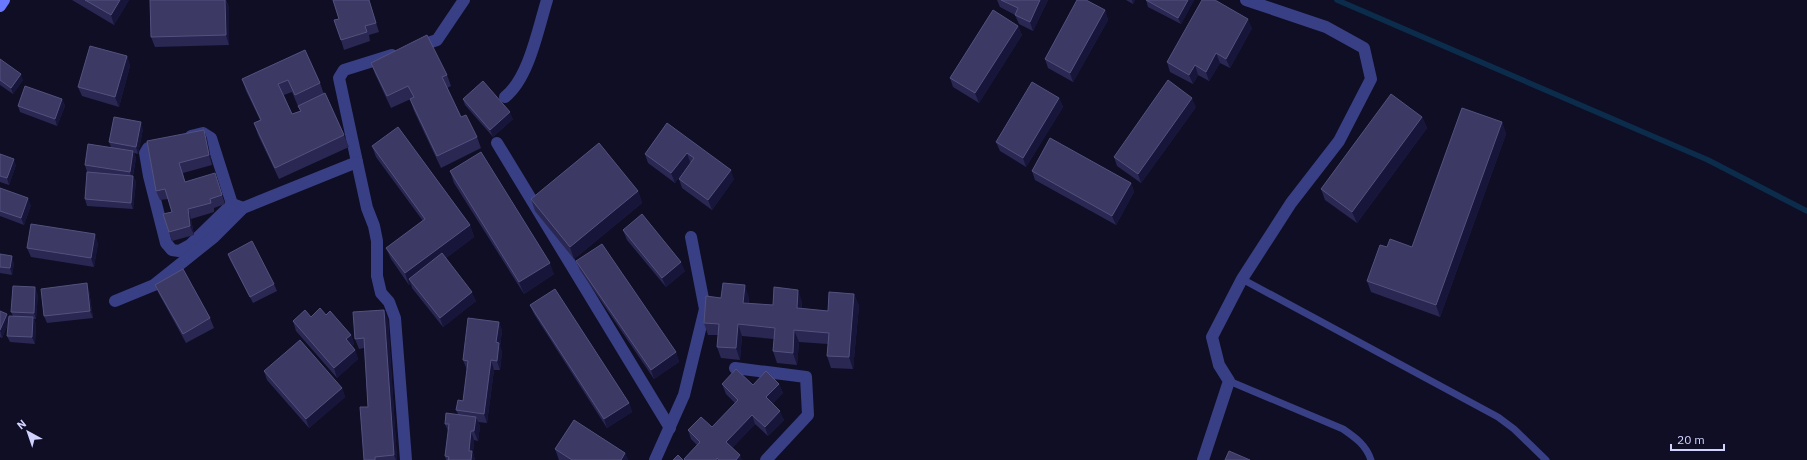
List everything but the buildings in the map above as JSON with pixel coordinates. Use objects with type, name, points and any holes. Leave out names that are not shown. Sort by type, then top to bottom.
[{"type":"main road","points":[[0,6],[4,0]]},
{"type":"street","points":[[406,460],[395,318],[389,302],[381,293],[377,276],[377,241],[374,226],[367,208],[339,78],[344,70],[437,40],[464,0]]},
{"type":"street","points":[[505,97],[513,90],[522,73],[531,52],[547,0]]},
{"type":"street","points":[[1203,460],[1229,380],[1219,365],[1212,338],[1242,279],[1291,203],[1339,141],[1371,79],[1364,48],[1326,27],[1246,0]]},
{"type":"street","points":[[237,206],[222,174],[212,138],[204,133],[148,148],[145,153],[149,176],[166,243],[172,250],[179,251],[190,245],[237,206],[357,162]]},
{"type":"street","points":[[498,143],[670,428]]},
{"type":"street","points":[[208,177],[222,174]]},
{"type":"street","points":[[115,301],[154,285],[214,237],[237,206]]},
{"type":"street","points":[[655,460],[684,395],[705,309],[691,237]]},
{"type":"street","points":[[735,368],[806,376],[808,415],[766,460]]},
{"type":"lane","points":[[1242,279],[1498,416],[1514,429],[1546,460]]},
{"type":"lane","points":[[1229,380],[1343,429],[1358,439],[1368,450],[1371,460]]},
{"type":"waterway","points":[[1337,0],[1708,160],[1807,211]]}]
